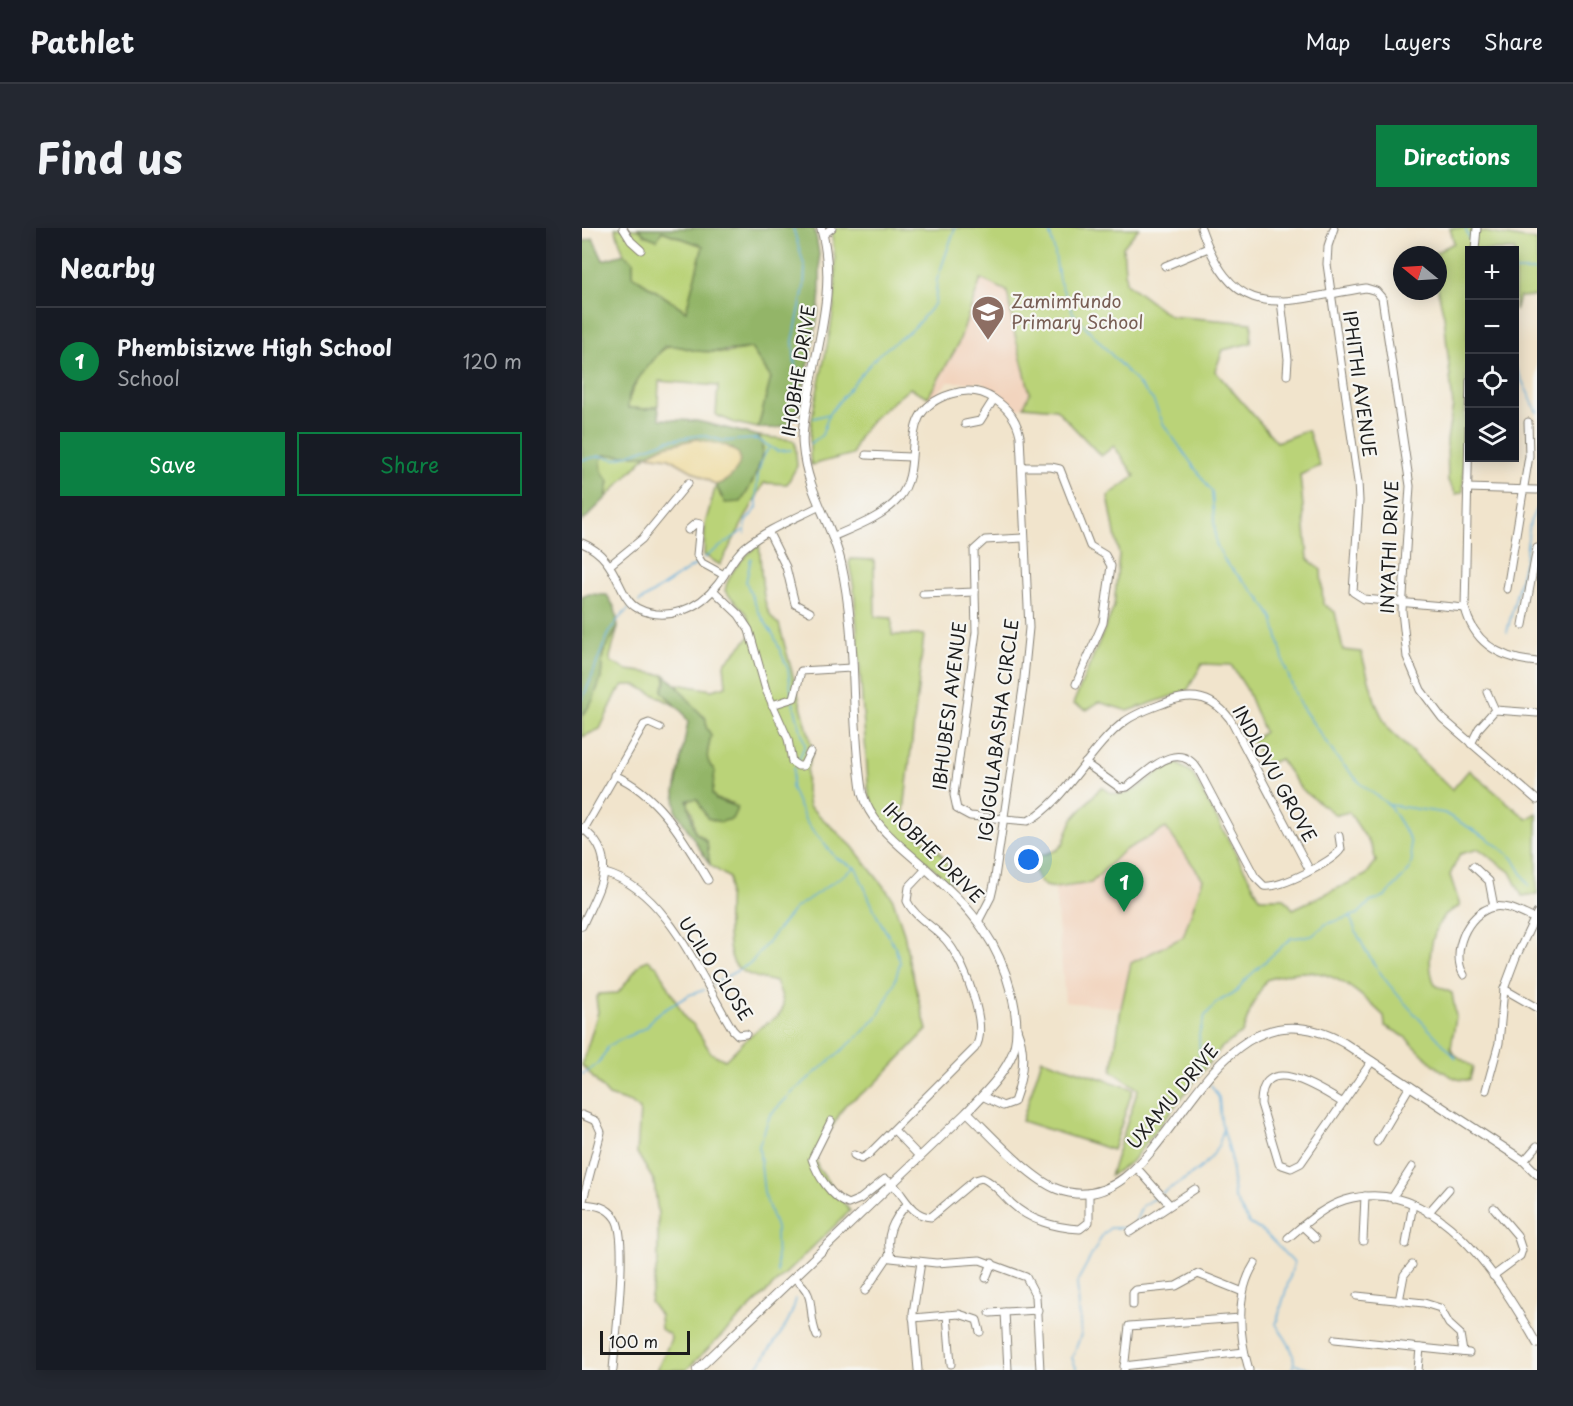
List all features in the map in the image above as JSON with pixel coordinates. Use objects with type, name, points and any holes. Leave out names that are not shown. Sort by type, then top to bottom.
[{"type":"street","points":[[623,228],[631,241],[641,250]]},
{"type":"street","points":[[822,231],[832,228]]},
{"type":"street","points":[[1201,228],[1218,268],[1234,289],[1259,300],[1281,301],[1331,293]]},
{"type":"street","name":"IPHITHI AVENUE","points":[[1334,228],[1327,254],[1359,491],[1352,587],[1355,595],[1364,599],[1402,603]]},
{"type":"street","points":[[1475,246],[1477,228]]},
{"type":"street","name":"IHOBHE DRIVE","points":[[697,1370],[982,1096],[1011,1058],[1017,1028],[1015,1009],[1000,960],[978,922],[926,869],[881,828],[866,806],[861,784],[843,575],[832,537],[818,507],[806,468],[803,447],[805,418],[827,305],[828,276],[822,231]]},
{"type":"street","points":[[1165,266],[1208,248]]},
{"type":"street","name":"INYATHI DRIVE","points":[[1331,293],[1370,289],[1378,292],[1384,303],[1410,486],[1402,603],[1404,646],[1415,679],[1434,710],[1537,800]]},
{"type":"street","points":[[1281,301],[1288,359],[1287,375]]},
{"type":"street","points":[[832,537],[877,516],[897,500],[908,480],[915,425],[922,412],[935,401],[957,392],[986,393],[994,399],[980,421],[965,424]]},
{"type":"street","name":"IGUGULABASHA CIRCLE","points":[[978,922],[991,897],[1004,821],[1029,627],[1020,436],[1016,422],[1005,407],[994,399]]},
{"type":"street","points":[[1469,408],[1465,608],[1474,630],[1492,649],[1514,659],[1537,662]]},
{"type":"street","points":[[1507,589],[1529,456],[1528,422]]},
{"type":"street","points":[[866,455],[910,458]]},
{"type":"street","points":[[1022,467],[1051,466],[1060,470],[1090,546],[1105,555],[1111,566],[1103,623],[1076,684]]},
{"type":"street","points":[[610,565],[642,539],[688,483]]},
{"type":"street","points":[[1467,488],[1537,490]]},
{"type":"street","points":[[582,543],[594,548],[610,565],[634,607],[652,614],[670,614],[689,609],[713,590],[740,552],[747,546],[818,507]]},
{"type":"street","points":[[688,530],[696,523],[700,524],[697,555],[702,563],[724,575]]},
{"type":"street","points":[[769,533],[786,567],[795,604],[810,612]]},
{"type":"street","name":"IBHUBESI AVENUE","points":[[1004,821],[962,814],[954,803],[974,661],[974,556],[977,544],[985,540],[1023,537]]},
{"type":"street","points":[[1523,626],[1537,548]]},
{"type":"street","points":[[713,590],[739,615],[749,630],[772,705],[786,733],[794,765],[803,765],[810,752]]},
{"type":"street","points":[[923,594],[975,592]]},
{"type":"street","points":[[1402,603],[1465,608]]},
{"type":"street","points":[[772,705],[791,699],[801,671],[851,668]]},
{"type":"street","points":[[1487,692],[1495,710]]},
{"type":"street","name":"INDLOVU GROVE","points":[[1004,821],[1028,821],[1037,816],[1117,728],[1134,716],[1184,697],[1211,700],[1230,719],[1309,869]]},
{"type":"street","points":[[1471,744],[1479,728],[1495,710]]},
{"type":"street","points":[[1495,710],[1537,714]]},
{"type":"street","points":[[582,926],[604,873],[604,859],[583,828],[644,725],[649,723],[660,728]]},
{"type":"street","points":[[1085,763],[1120,788],[1127,787],[1167,758],[1185,756],[1199,771],[1260,883],[1272,887],[1280,885],[1338,853],[1342,844],[1339,836]]},
{"type":"street","points":[[614,775],[633,783],[649,796],[688,848],[708,880]]},
{"type":"street","points":[[1473,866],[1490,881],[1494,907]]},
{"type":"street","points":[[854,1155],[864,1158],[894,1130],[975,1048],[981,1035],[979,1015],[954,951],[907,901],[909,887],[926,869]]},
{"type":"street","name":"UCILO CLOSE","points":[[604,873],[626,881],[650,901],[673,927],[733,1030],[738,1035],[746,1034]]},
{"type":"street","points":[[1464,975],[1458,958],[1468,925],[1485,910],[1505,907],[1535,915],[1504,990],[1499,1043],[1486,1090]]},
{"type":"street","points":[[1504,990],[1537,1008]]},
{"type":"street","points":[[982,1096],[1003,1106],[1014,1102],[1023,1056],[1023,1043],[1017,1028]]},
{"type":"street","name":"UXAMU DRIVE","points":[[967,1112],[1042,1181],[1063,1191],[1089,1193],[1114,1185],[1136,1167],[1228,1056],[1249,1039],[1280,1029],[1303,1028],[1333,1037],[1372,1061],[1524,1161],[1537,1174]]},
{"type":"street","points":[[1343,1103],[1297,1077],[1287,1076],[1271,1080],[1261,1094],[1261,1104],[1279,1164],[1291,1168],[1301,1163],[1343,1103],[1372,1061]]},
{"type":"street","points":[[1377,1142],[1410,1086]]},
{"type":"street","points":[[582,1115],[596,1121],[601,1132],[582,1204],[597,1205],[614,1215],[622,1237],[613,1370]]},
{"type":"street","points":[[831,1122],[812,1159],[817,1170],[840,1200],[851,1203],[882,1181],[892,1182],[918,1214],[931,1217],[975,1180],[982,1178],[1014,1206],[1034,1219],[1053,1225],[1080,1229],[1089,1222],[1089,1193]]},
{"type":"street","points":[[894,1130],[919,1156]]},
{"type":"street","points":[[1524,1161],[1537,1146]]},
{"type":"street","points":[[1136,1167],[1162,1193],[1170,1205]]},
{"type":"street","points":[[1392,1198],[1412,1167]]},
{"type":"street","points":[[1130,1232],[1195,1189]]},
{"type":"street","points":[[1428,1213],[1449,1189]]},
{"type":"street","points":[[1363,1241],[1365,1196]]},
{"type":"street","points":[[1288,1238],[1302,1226],[1343,1201],[1365,1196],[1392,1198],[1413,1204],[1464,1237],[1493,1276],[1537,1344]]},
{"type":"street","points":[[908,1204],[891,1225],[888,1241],[890,1254],[897,1260],[921,1262],[980,1260],[1026,1277],[1036,1296],[1040,1370]]},
{"type":"street","points":[[1406,1244],[1413,1204]]},
{"type":"street","points":[[1493,1276],[1520,1256],[1522,1250],[1516,1235],[1494,1208]]},
{"type":"street","points":[[1302,1226],[1315,1238]]},
{"type":"street","points":[[865,1291],[890,1254]]},
{"type":"street","points":[[918,1370],[913,1318],[921,1262]]},
{"type":"street","points":[[986,1278],[992,1263]]},
{"type":"street","points":[[1249,1370],[1244,1352],[1241,1318],[1243,1292],[1255,1263]]},
{"type":"street","points":[[1399,1301],[1404,1275],[1412,1265]]},
{"type":"street","points":[[1132,1305],[1133,1293],[1136,1290],[1176,1286],[1198,1274],[1243,1292]]},
{"type":"street","points":[[794,1278],[809,1293],[812,1322],[817,1336]]},
{"type":"street","points":[[1335,1339],[1466,1353],[1460,1334],[1449,1324],[1440,1308],[1357,1296]]},
{"type":"street","points":[[990,1313],[1038,1311]]},
{"type":"street","points":[[1005,1312],[1008,1370]]},
{"type":"street","points":[[913,1318],[959,1314],[972,1317],[979,1324],[980,1332]]},
{"type":"street","points":[[946,1315],[951,1364]]},
{"type":"street","points":[[1241,1318],[1129,1326],[1124,1368],[1244,1352]]},
{"type":"street","points":[[1418,1370],[1420,1348]]},
{"type":"shaded area","name":"Zamimfundo Primary School","points":[[981,279],[1007,291],[1015,335],[1031,393],[1024,406],[1018,409],[981,382],[948,382],[932,398],[928,397],[957,347]]},
{"type":"shaded area","points":[[1167,828],[1203,879],[1183,937],[1131,963],[1121,1008],[1065,1002],[1055,888],[1091,883],[1123,851]]},
{"type":"green space","points":[[615,228],[661,231],[703,246],[686,311],[633,276],[633,261],[624,254]]},
{"type":"green space","points":[[638,228],[814,228],[819,252],[820,275],[817,323],[796,417],[783,426],[758,428],[771,378],[751,348],[705,352],[678,346],[665,346],[637,380],[629,395],[628,408],[647,409],[658,406],[660,419],[697,421],[758,436],[762,451],[761,460],[754,479],[741,502],[725,503],[716,485],[725,482],[733,449],[697,439],[665,446],[647,455],[604,455],[601,465],[602,472],[609,481],[606,498],[582,522],[582,242],[593,238],[603,260],[624,254],[633,261],[633,276],[686,311],[703,246],[662,231],[657,240],[645,235]]},
{"type":"green space","points":[[830,228],[1139,228],[1123,247],[1126,283],[1170,316],[1252,323],[1251,343],[1223,350],[1215,371],[1277,442],[1308,430],[1320,466],[1300,475],[1308,559],[1321,570],[1323,604],[1335,612],[1343,650],[1361,652],[1376,704],[1388,729],[1452,790],[1469,770],[1527,819],[1537,813],[1537,894],[1522,896],[1510,872],[1479,849],[1460,854],[1450,875],[1460,906],[1444,916],[1435,932],[1430,959],[1432,977],[1435,985],[1452,993],[1456,1017],[1451,1048],[1453,1053],[1473,1067],[1470,1079],[1462,1080],[1445,1073],[1406,1038],[1385,1026],[1384,1016],[1344,983],[1317,973],[1285,974],[1266,980],[1252,1006],[1242,1033],[1221,1048],[1131,1162],[1110,1176],[1138,1089],[1112,1071],[1121,1008],[1131,963],[1183,937],[1203,879],[1166,828],[1123,851],[1091,883],[1055,888],[1045,886],[1039,881],[1030,859],[1057,850],[1063,844],[1072,820],[1101,787],[1112,793],[1131,792],[1167,767],[1178,764],[1192,773],[1260,898],[1284,898],[1293,909],[1366,875],[1376,861],[1372,847],[1349,812],[1336,815],[1301,789],[1280,759],[1266,765],[1252,741],[1264,732],[1246,688],[1231,665],[1202,664],[1187,691],[1128,711],[1099,702],[1087,710],[1073,704],[1114,607],[1119,555],[1108,496],[1135,476],[1114,446],[1101,456],[1056,409],[1024,406],[1030,393],[1015,335],[1007,291],[981,279],[957,347],[928,397],[910,388],[868,425],[856,443],[853,454],[811,465],[811,424],[834,306],[834,248]]},
{"type":"green space","points":[[1450,228],[1473,228],[1473,230],[1537,241],[1537,296],[1519,297],[1519,246],[1465,246],[1463,492],[1456,494],[1448,481],[1447,440],[1453,406],[1444,316],[1440,300],[1447,300],[1447,247],[1454,243]]},
{"type":"green space","points":[[673,345],[697,351],[727,353],[751,348],[771,378],[758,428],[735,423],[716,415],[718,386],[659,381],[658,406],[647,409],[628,408],[632,391],[643,371],[658,354]]},
{"type":"green space","points":[[758,436],[795,442],[797,466],[787,484],[764,483],[720,565],[704,555],[705,524],[716,485],[721,497],[744,497],[762,458],[762,443]]},
{"type":"green space","points":[[608,453],[647,455],[606,498],[609,481],[602,475],[601,459]]},
{"type":"green space","points":[[759,544],[765,600],[773,619],[779,624],[809,735],[812,752],[807,770],[806,790],[809,806],[852,846],[892,897],[904,933],[927,1030],[875,1084],[845,1105],[815,1156],[818,1168],[850,1211],[686,1370],[657,1370],[671,1339],[670,1335],[661,1329],[660,1315],[650,1302],[658,1261],[658,1215],[654,1181],[637,1153],[640,1110],[631,1103],[609,1096],[582,1065],[598,1012],[596,998],[599,994],[618,993],[641,963],[648,960],[658,967],[685,1018],[694,1025],[711,1053],[725,1060],[777,1016],[783,1007],[781,993],[776,982],[742,971],[734,963],[731,955],[728,934],[729,878],[710,865],[704,838],[695,832],[692,812],[687,803],[692,798],[697,799],[703,811],[732,803],[716,799],[712,794],[713,768],[708,765],[706,759],[711,736],[705,727],[705,717],[677,684],[712,690],[726,686],[724,664],[754,632],[746,613],[725,591],[733,571]]},
{"type":"green space","points":[[851,559],[874,560],[875,617],[892,618],[892,635],[924,635],[903,820],[909,829],[938,851],[944,859],[950,883],[885,824],[869,795],[854,588],[849,563]]},
{"type":"green space","points":[[589,594],[607,595],[615,608],[618,627],[603,654],[601,678],[593,700],[582,717],[582,597]]},
{"type":"green space","points":[[618,627],[610,657],[611,662],[627,670],[665,675],[666,682],[663,687],[665,695],[676,706],[636,685],[624,685],[617,693],[600,729],[582,737],[582,717],[593,700],[601,678],[603,654]]},
{"type":"green space","points":[[665,675],[706,719],[706,727],[711,735],[708,759],[715,771],[712,794],[716,799],[738,807],[732,819],[720,822],[707,818],[697,799],[687,800],[695,832],[707,842],[710,865],[676,811],[675,792],[688,722],[683,713],[662,691],[666,682]]},
{"type":"green space","points":[[1042,1059],[1133,1089],[1113,1150],[1022,1121]]},
{"type":"sand","points":[[697,439],[727,446],[739,454],[739,464],[730,477],[716,485],[669,458],[647,455],[665,446]]},
{"type":"waterway","points":[[793,228],[805,268],[804,288],[793,341],[798,403]]},
{"type":"waterway","points":[[810,444],[822,435],[829,414],[879,354],[914,328],[935,303],[937,280],[955,228]]},
{"type":"waterway","points":[[1048,228],[1059,280],[1073,313],[1153,400],[1164,425],[1212,492],[1216,544],[1226,563],[1259,597],[1273,618],[1285,667],[1299,703],[1337,758],[1362,785],[1389,805],[1410,839],[1412,860],[1409,871],[1385,896],[1369,903],[1358,914],[1326,924],[1312,936],[1291,938],[1244,981],[1237,991],[1216,1003],[1205,1016],[1199,1034],[1200,1073]]},
{"type":"waterway","points":[[1465,228],[1470,240]]},
{"type":"waterway","points":[[1519,271],[1537,271]]},
{"type":"waterway","points":[[1519,374],[1537,412]]},
{"type":"waterway","points":[[814,418],[828,414]]},
{"type":"waterway","points":[[582,460],[600,456],[616,459],[669,440],[702,435],[724,441],[757,439],[777,451],[791,450]]},
{"type":"waterway","points":[[745,534],[746,521],[757,508],[759,470],[768,449]]},
{"type":"waterway","points":[[1507,632],[1525,560],[1530,522],[1537,507]]},
{"type":"waterway","points":[[704,558],[744,530]]},
{"type":"waterway","points":[[751,558],[746,582],[758,611],[774,636],[788,669],[792,697]]},
{"type":"waterway","points":[[639,602],[698,563]]},
{"type":"waterway","points":[[582,699],[606,639],[620,617],[629,609]]},
{"type":"waterway","points":[[793,702],[805,745],[798,762]]},
{"type":"waterway","points":[[777,1273],[776,1228],[764,1193],[759,1146],[770,1115],[795,1090],[860,1035],[878,1016],[894,985],[900,962],[895,947],[877,916],[856,868],[836,858],[806,822],[791,787],[794,768]]},
{"type":"waterway","points":[[1390,805],[1444,813],[1487,838],[1513,858],[1529,886]]},
{"type":"waterway","points":[[713,984],[751,963],[794,909],[854,868]]},
{"type":"waterway","points":[[1350,917],[1359,938],[1382,975],[1456,1058]]},
{"type":"waterway","points":[[582,1074],[598,1063],[608,1046],[647,1027],[654,1016],[689,995],[704,990]]},
{"type":"waterway","points":[[1211,1085],[1219,1098],[1221,1121],[1231,1156],[1234,1197],[1249,1223],[1265,1233],[1294,1263],[1276,1324],[1292,1352],[1294,1358],[1292,1370]]},
{"type":"waterway","points":[[1162,1193],[1193,1174],[1210,1159],[1221,1139],[1223,1127]]},
{"type":"waterway","points":[[1134,1225],[1142,1206],[1158,1196]]},
{"type":"waterway","points":[[1077,1370],[1072,1358],[1081,1335],[1077,1282],[1103,1234],[1110,1228],[1131,1228]]},
{"type":"waterway","points":[[755,1370],[784,1328],[796,1299]]},
{"type":"waterway","points":[[1296,1364],[1312,1370]]},
{"type":"place","name":"Zamimfundo Primary School","points":[[988,341]]},
{"type":"place","name":"Phembisizwe High School","points":[[1124,912]]}]
